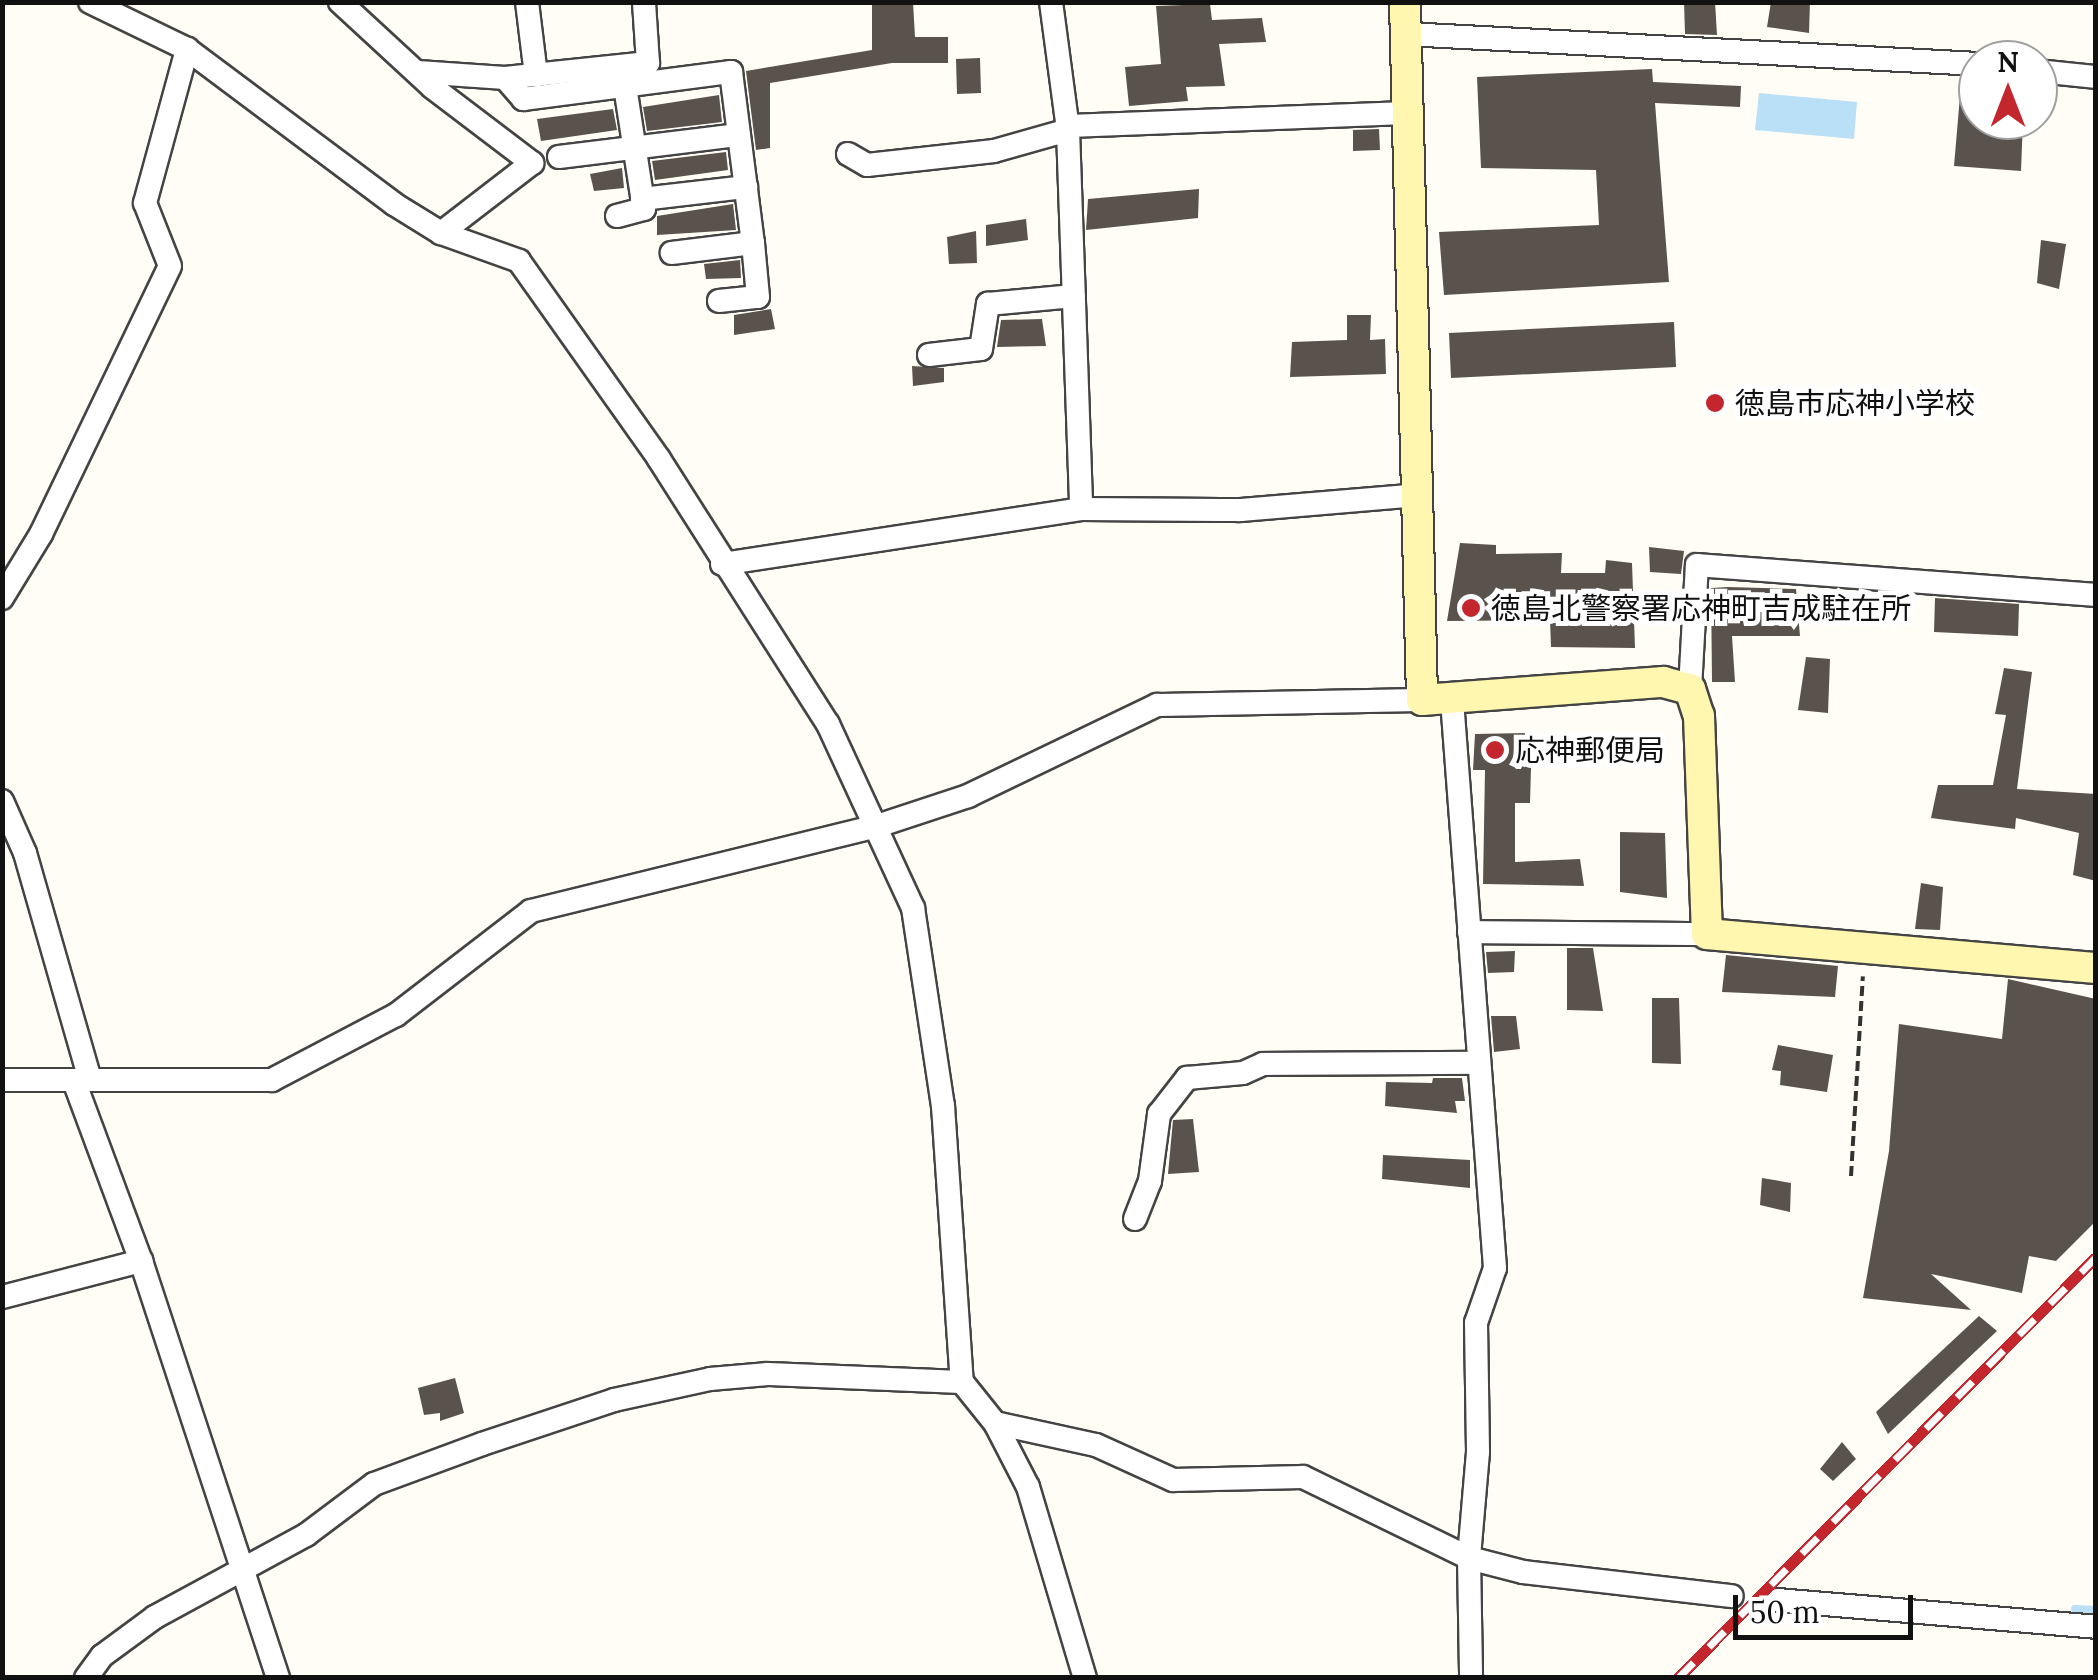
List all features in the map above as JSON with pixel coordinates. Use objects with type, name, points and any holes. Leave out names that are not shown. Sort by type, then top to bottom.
[{"type":"street","points":[[90,2],[186,49],[442,232],[518,260],[575,333],[828,724],[880,825],[913,908],[932,1024],[962,1382],[995,1422],[1028,1487],[1085,1678]]},
{"type":"street","points":[[340,2],[418,72],[532,163],[442,232]]},
{"type":"street","points":[[373,28],[374,2]]},
{"type":"street","points":[[527,2],[536,75]]},
{"type":"street","points":[[418,72],[505,78],[648,63],[644,2]]},
{"type":"street","points":[[1051,2],[1068,128],[1081,508]]},
{"type":"street","points":[[1405,2],[1418,495],[1437,700],[1469,932],[1475,1063],[1495,1268],[1476,1323],[1478,1452],[1470,1558],[1471,1678]]},
{"type":"street","points":[[1406,34],[1958,63]]},
{"type":"street","points":[[2,598],[42,534],[170,266],[145,203],[186,49]]},
{"type":"street","points":[[505,78],[523,99],[731,72],[758,297],[718,301]]},
{"type":"street","points":[[2058,73],[2096,77]]},
{"type":"street","points":[[617,216],[644,209],[625,86]]},
{"type":"street","points":[[848,154],[867,165],[994,151],[1068,128],[1408,113]]},
{"type":"street","points":[[560,157],[634,144],[739,135]]},
{"type":"street","points":[[642,199],[746,187]]},
{"type":"street","points":[[672,253],[753,243]]},
{"type":"street","points":[[929,355],[981,349],[988,304],[1074,296]]},
{"type":"street","points":[[722,564],[1081,508],[1240,510],[1418,495]]},
{"type":"street","points":[[1707,934],[1699,716],[1690,689],[1697,564],[2096,595]]},
{"type":"street","points":[[2,1080],[272,1080],[396,1015],[531,911],[880,825],[968,796],[1157,705],[1437,700],[1664,682],[1690,689]]},
{"type":"street","points":[[2,801],[25,852],[82,1080],[278,1678]]},
{"type":"street","points":[[1469,932],[1707,934],[1865,944],[2096,968]]},
{"type":"street","points":[[1136,1219],[1150,1181],[1160,1114],[1187,1078],[1243,1074],[1264,1064],[1475,1063]]},
{"type":"street","points":[[2,1296],[142,1261]]},
{"type":"street","points":[[86,1678],[102,1656],[155,1617],[306,1535],[374,1484],[614,1400],[768,1374],[962,1382]]},
{"type":"street","points":[[995,1422],[1096,1445],[1173,1480],[1303,1477],[1470,1558],[1523,1572],[1732,1596]]},
{"type":"street","points":[[1777,1600],[2096,1626]]},
{"type":"path","points":[[1852,1176],[1865,944]]},
{"type":"water","points":[[1759,93],[1857,102],[1854,139],[1755,130]]},
{"type":"building","points":[[872,2],[913,2],[915,37],[948,37],[948,63],[892,63],[770,83],[770,148],[756,150],[746,71],[872,50]]},
{"type":"building","points":[[1684,2],[1715,2],[1717,35],[1685,34]]},
{"type":"building","points":[[1771,2],[1810,2],[1809,33],[1767,27]]},
{"type":"building","points":[[1210,4],[1212,20],[1262,18],[1266,42],[1219,44],[1225,86],[1186,87],[1188,101],[1129,106],[1125,67],[1161,64],[1156,6]]},
{"type":"building","points":[[980,58],[981,93],[957,94],[956,59]]},
{"type":"building","points":[[1652,69],[1653,82],[1741,86],[1740,107],[1655,103],[1669,282],[1444,295],[1439,232],[1599,225],[1596,170],[1481,168],[1477,77]]},
{"type":"building","points":[[719,95],[722,122],[647,131],[643,107]]},
{"type":"building","points":[[613,109],[617,130],[541,141],[537,119]]},
{"type":"building","points":[[1958,119],[1958,140],[2022,140],[2021,171],[1954,166]]},
{"type":"building","points":[[1379,129],[1380,150],[1353,151],[1353,130]]},
{"type":"building","points":[[726,152],[728,170],[655,180],[652,161]]},
{"type":"building","points":[[622,168],[624,188],[594,191],[590,174]]},
{"type":"building","points":[[1199,189],[1198,218],[1086,230],[1088,199]]},
{"type":"building","points":[[733,204],[736,230],[657,235],[657,216]]},
{"type":"building","points":[[1026,219],[1028,240],[986,246],[986,225]]},
{"type":"building","points":[[976,231],[977,263],[949,264],[947,237]]},
{"type":"building","points":[[2041,240],[2066,244],[2059,289],[2037,283]]},
{"type":"building","points":[[740,260],[741,278],[706,279],[704,264]]},
{"type":"building","points":[[771,309],[775,329],[734,335],[734,315]]},
{"type":"building","points":[[1347,315],[1371,315],[1370,340],[1385,339],[1386,374],[1290,377],[1292,342],[1347,340]]},
{"type":"building","points":[[1042,319],[1046,346],[997,347],[1001,320]]},
{"type":"building","points":[[1674,322],[1676,367],[1451,378],[1449,333]]},
{"type":"building","points":[[912,366],[944,368],[944,382],[913,386]]},
{"type":"building","points":[[1460,543],[1496,545],[1496,554],[1562,553],[1561,573],[1605,573],[1606,560],[1632,563],[1635,648],[1551,647],[1550,620],[1447,621]]},
{"type":"building","points":[[1649,547],[1684,551],[1681,574],[1650,572]]},
{"type":"building","points":[[1711,588],[1796,589],[1800,636],[1732,636],[1735,682],[1712,682]]},
{"type":"building","points":[[1935,598],[2019,604],[2018,636],[1934,632]]},
{"type":"building","points":[[1806,657],[1830,659],[1828,713],[1798,710]]},
{"type":"building","points":[[2004,668],[2032,672],[2017,789],[2096,794],[2096,881],[2073,875],[2079,833],[2016,818],[2015,829],[1931,818],[1938,785],[1993,785],[2006,715],[1995,714]]},
{"type":"building","points":[[1532,733],[1530,803],[1515,803],[1515,862],[1580,859],[1584,886],[1483,884],[1485,770],[1473,770],[1475,734]]},
{"type":"building","points":[[1620,832],[1665,833],[1667,898],[1620,892]]},
{"type":"building","points":[[1921,883],[1943,887],[1940,930],[1915,929]]},
{"type":"building","points":[[1567,948],[1593,948],[1603,1011],[1567,1010]]},
{"type":"building","points":[[1515,951],[1514,972],[1488,973],[1486,952]]},
{"type":"building","points":[[1726,955],[1838,966],[1835,997],[1722,992]]},
{"type":"building","points":[[2008,979],[2096,999],[2096,1221],[2056,1261],[2029,1256],[2022,1293],[1931,1274],[1971,1310],[1863,1298],[1889,1151],[1899,1024],[2002,1039]]},
{"type":"building","points":[[1652,998],[1679,998],[1681,1064],[1652,1063]]},
{"type":"building","points":[[1491,1016],[1516,1016],[1520,1049],[1494,1052]]},
{"type":"building","points":[[1778,1045],[1833,1055],[1827,1092],[1780,1085],[1781,1071],[1772,1070]]},
{"type":"building","points":[[1433,1078],[1462,1078],[1465,1101],[1455,1101],[1457,1113],[1385,1106],[1386,1082],[1432,1083]]},
{"type":"building","points":[[1193,1119],[1199,1172],[1168,1174],[1173,1120]]},
{"type":"building","points":[[1383,1155],[1470,1160],[1470,1188],[1382,1179]]},
{"type":"building","points":[[1762,1178],[1791,1183],[1790,1212],[1760,1205]]},
{"type":"building","points":[[1979,1316],[1997,1331],[1888,1434],[1876,1412]]},
{"type":"building","points":[[455,1378],[464,1413],[440,1421],[440,1413],[424,1415],[418,1388]]},
{"type":"building","points":[[1842,1442],[1856,1459],[1833,1481],[1820,1469]]},
{"type":"waterway","points":[[2075,1609],[2096,1610]]},
{"type":"railway","points":[[1678,1678],[2096,1257]]},
{"type":"place","name":"徳島市応神小学校","points":[[1715,403]]},
{"type":"place","name":"徳島北警察署応神町吉成駐在所","points":[[1471,608]]},
{"type":"place","name":"応神郵便局","points":[[1495,750]]}]
